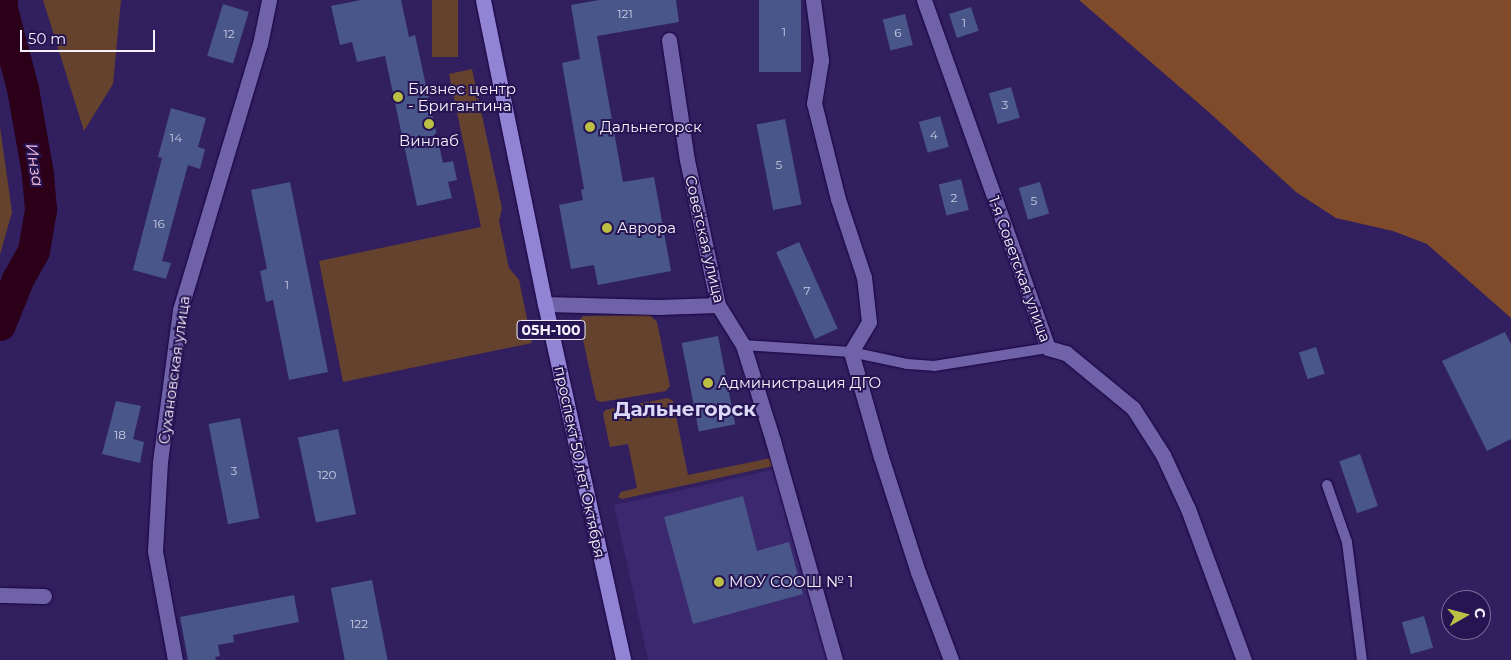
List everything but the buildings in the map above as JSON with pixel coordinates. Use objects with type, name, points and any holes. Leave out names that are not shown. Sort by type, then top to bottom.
[{"type":"main road","name":"проспект 50 лет Октября","points":[[483,0],[545,304],[623,660]]},
{"type":"street","name":"Сухановская улица","points":[[175,660],[156,550],[160,462],[180,310],[260,44],[269,0]]},
{"type":"street","points":[[813,0],[821,60],[814,103],[838,199],[864,277],[869,322],[851,352],[880,457],[918,572],[951,660]]},
{"type":"street","name":"1-я Советская улица","points":[[924,0],[1048,348],[1066,353],[1133,408],[1162,455],[1188,509],[1244,660]]},
{"type":"street","name":"Советская улица","points":[[670,40],[687,160],[718,305],[743,345],[776,450],[835,660]]},
{"type":"street","points":[[545,304],[658,307],[718,305]]},
{"type":"street","points":[[0,594],[44,596]]},
{"type":"lane","points":[[743,345],[851,352],[907,364],[934,366],[1048,348]]},
{"type":"lane","points":[[1327,485],[1347,542],[1362,660]]},
{"type":"shaded area","points":[[43,0],[121,0],[113,84],[84,131]]},
{"type":"shaded area","points":[[432,0],[458,0],[458,57],[432,57]]},
{"type":"shaded area","points":[[1079,0],[1511,0],[1511,318],[1427,244],[1393,231],[1336,218],[1296,192],[1211,114]]},
{"type":"shaded area","points":[[472,69],[502,208],[499,221],[509,268],[519,280],[532,343],[343,382],[319,261],[481,227],[449,74]]},
{"type":"shaded area","points":[[0,127],[12,212],[0,255]]},
{"type":"shaded area","points":[[650,315],[657,322],[670,386],[666,391],[601,402],[596,400],[579,321],[583,316]]},
{"type":"shaded area","points":[[668,398],[673,401],[688,475],[771,458],[773,466],[622,499],[618,497],[621,492],[637,488],[628,444],[610,447],[603,414],[605,410]]},
{"type":"shaded area","name":"МОУ СООШ № 1","points":[[776,469],[829,660],[648,660],[614,505]]},
{"type":"waterway","name":"Инза","points":[[0,325],[18,280],[34,251],[41,210],[38,174],[23,89],[2,9],[2,0]]},
{"type":"place","name":"Бизнес центр - Бригантина","points":[[398,97]]},
{"type":"place","name":"Винлаб","points":[[429,124]]},
{"type":"place","name":"Дальнегорск","points":[[590,127]]},
{"type":"place","name":"Аврора","points":[[607,228]]},
{"type":"place","name":"Администрация ДГО","points":[[708,383]]},
{"type":"place","name":"МОУ СООШ № 1","points":[[719,582]]},
{"type":"district","name":"Дальнегорск","points":[[685,409]]}]
